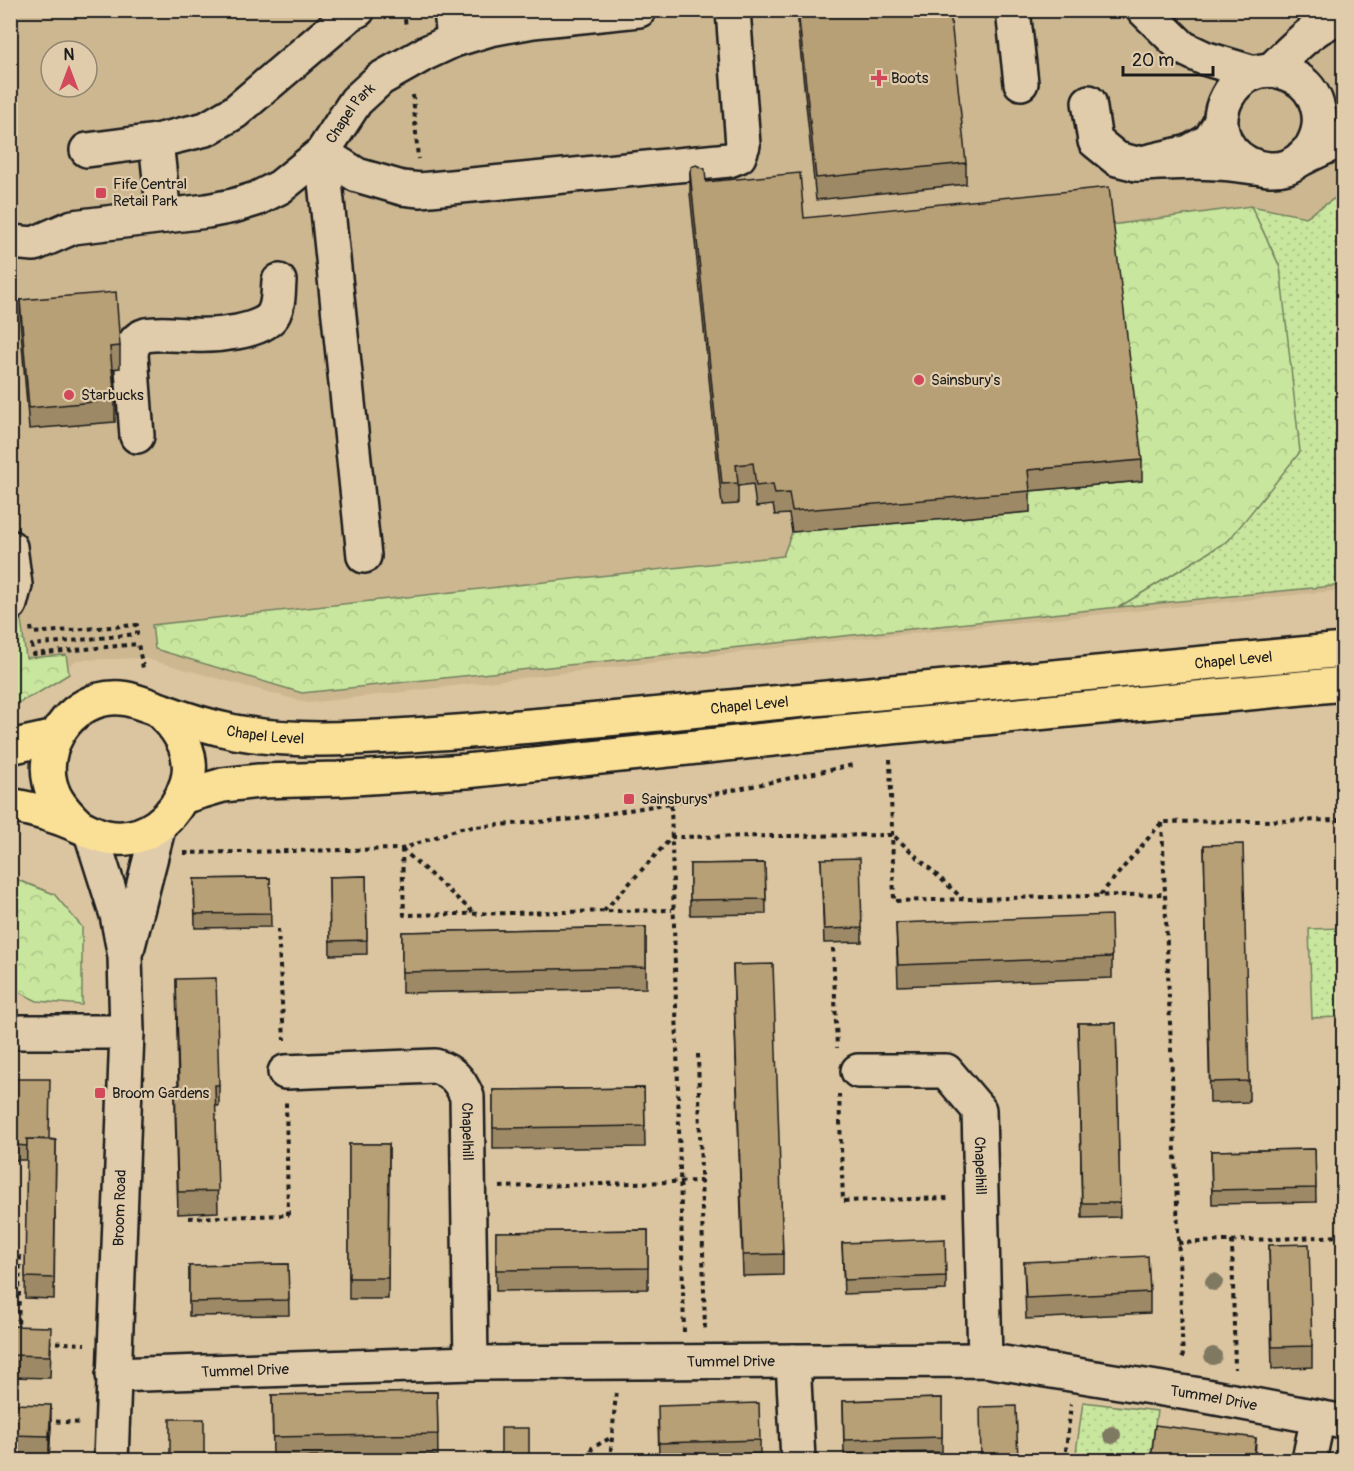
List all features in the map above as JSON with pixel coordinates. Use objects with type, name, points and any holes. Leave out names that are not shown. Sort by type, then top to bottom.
[{"type":"main road","name":"Chapel Level","points":[[84,829],[60,807],[50,784],[49,760],[55,737],[67,720],[82,708],[101,700],[132,699],[159,710],[235,732],[294,739],[353,739],[549,724],[1344,650]]},
{"type":"main road","points":[[182,797],[223,785],[259,781],[338,779],[466,771],[892,726],[1344,684]]},
{"type":"main road","name":"Chapel Level","points":[[10,805],[108,837],[124,838],[142,834],[167,839],[173,813],[182,797],[188,778],[189,759],[183,740],[173,723],[159,710]]},
{"type":"main road","points":[[10,747],[55,737]]},
{"type":"street","points":[[87,150],[156,141],[206,129],[235,112],[350,14],[358,10]]},
{"type":"street","name":"Chapel Park","points":[[10,242],[34,244],[73,227],[233,206],[256,199],[280,187],[322,153],[356,101],[380,79],[426,53],[453,25],[490,29],[533,21],[639,10]]},
{"type":"street","points":[[322,153],[357,175],[402,188],[420,190],[729,160],[740,156],[743,145],[733,10]]},
{"type":"street","points":[[1013,10],[1021,83]]},
{"type":"street","points":[[1144,10],[1184,48],[1204,58],[1263,72],[1284,72],[1329,101]]},
{"type":"street","points":[[1137,164],[1189,152],[1210,140],[1232,88],[1242,79],[1263,72],[1337,19]]},
{"type":"street","points":[[1329,101],[1313,53],[1322,31],[1337,19]]},
{"type":"street","points":[[1184,48],[1221,118],[1224,137],[1231,150],[1241,160],[1254,167]]},
{"type":"street","points":[[1302,158],[1313,145],[1319,129],[1319,112],[1329,101]]},
{"type":"street","points":[[1089,102],[1095,141],[1117,159],[1137,164],[1219,161],[1271,169],[1287,167],[1344,137]]},
{"type":"street","points":[[156,141],[164,216]]},
{"type":"street","points":[[322,153],[364,556]]},
{"type":"street","name":"Chapel Park","points":[[10,227],[32,219],[73,227]]},
{"type":"street","points":[[137,436],[131,355],[132,346],[136,340],[145,335],[196,335],[249,330],[264,324],[273,315],[279,281]]},
{"type":"street","points":[[10,547],[17,598]]},
{"type":"street","name":"Broom Road","points":[[84,829],[115,906],[125,956],[127,1032],[111,1461]]},
{"type":"street","name":"Broom Road","points":[[125,956],[148,861],[167,839]]},
{"type":"street","points":[[10,1032],[127,1032]]},
{"type":"street","name":"Chapelhill","points":[[285,1072],[435,1066],[449,1071],[461,1082],[467,1097],[471,1363]]},
{"type":"street","name":"Chapelhill","points":[[844,1067],[946,1071],[979,1110],[985,1360]]},
{"type":"street","name":"Tummel Drive","points":[[113,1360],[471,1363],[985,1360],[1184,1392],[1331,1420]]},
{"type":"street","points":[[794,1361],[798,1461]]},
{"type":"street","points":[[1309,1461],[1331,1420]]},
{"type":"path","points":[[404,10],[406,32]]},
{"type":"path","points":[[400,68],[413,86],[420,190]]},
{"type":"path","points":[[17,598],[32,633],[136,626],[137,634],[32,645],[33,654],[138,644],[143,668]]},
{"type":"path","points":[[879,759],[890,757],[894,901],[1165,894]]},
{"type":"path","points":[[167,839],[402,849],[461,828],[576,819],[671,803],[855,764]]},
{"type":"path","points":[[671,803],[680,1182],[695,1362]]},
{"type":"path","points":[[1099,895],[1162,822],[1344,820]]},
{"type":"path","points":[[1162,822],[1184,1392]]},
{"type":"path","points":[[604,910],[672,837],[892,835],[964,899]]},
{"type":"path","points":[[402,849],[404,915],[672,910]]},
{"type":"path","points":[[402,849],[475,914]]},
{"type":"path","points":[[189,1218],[288,1215],[285,1072],[278,928]]},
{"type":"path","points":[[833,948],[844,1067],[843,1201],[981,1198]]},
{"type":"path","points":[[695,1362],[701,1181],[698,1054]]},
{"type":"path","points":[[469,1188],[701,1181]]},
{"type":"path","points":[[1178,1243],[1344,1236]]},
{"type":"path","points":[[1232,1240],[1236,1402]]},
{"type":"path","points":[[10,1257],[20,1257],[18,1331]]},
{"type":"path","points":[[42,1342],[113,1360]]},
{"type":"path","points":[[609,1461],[619,1362]]},
{"type":"path","points":[[1065,1461],[1074,1373]]},
{"type":"path","points":[[44,1421],[112,1424]]},
{"type":"path","points":[[589,1461],[592,1448],[612,1437]]},
{"type":"shaded area","name":"Fife Central Retail Park","points":[[11,11],[1343,11],[1343,590],[845,640],[308,703],[143,658],[77,660],[11,704]]},
{"type":"green space","points":[[1343,193],[1343,585],[1119,607],[1229,540],[1280,267],[1251,206],[1306,217]]},
{"type":"green space","points":[[1251,206],[1280,267],[1300,452],[1229,540],[1119,607],[302,693],[155,649],[152,625],[783,556],[792,532],[1030,512],[1028,491],[1141,481],[1111,225]]},
{"type":"green space","points":[[21,620],[26,658],[66,655],[69,674],[11,706],[11,621]]},
{"type":"green space","points":[[10,877],[54,894],[82,927],[82,1005],[37,1001],[11,988]]},
{"type":"green space","points":[[1343,928],[1343,1017],[1312,1018],[1309,929]]},
{"type":"green space","points":[[1083,1402],[1157,1411],[1150,1460],[1075,1460]]},
{"type":"building","name":"Boots","points":[[798,10],[950,10],[966,163],[816,178]]},
{"type":"building","name":"Sainsbury's","points":[[696,165],[705,169],[706,182],[800,173],[804,218],[1109,187],[1142,460],[1028,470],[1030,491],[792,511],[789,493],[775,494],[773,484],[756,486],[753,463],[736,465],[738,483],[722,484],[690,172],[691,167]]},
{"type":"building","name":"Starbucks","points":[[116,292],[120,346],[110,347],[115,400],[29,408],[20,300]]},
{"type":"building","points":[[1243,844],[1249,1081],[1210,1082],[1204,845]]},
{"type":"building","points":[[860,858],[862,928],[824,929],[821,859]]},
{"type":"building","points":[[765,863],[766,899],[690,900],[690,864]]},
{"type":"building","points":[[366,876],[367,940],[330,941],[329,877]]},
{"type":"building","points":[[270,878],[271,913],[195,914],[194,879]]},
{"type":"building","points":[[1111,915],[1112,957],[898,965],[896,923]]},
{"type":"building","points":[[646,927],[646,967],[402,972],[402,932]]},
{"type":"building","points":[[773,964],[783,1254],[743,1255],[733,965]]},
{"type":"building","points":[[216,978],[219,1085],[215,1085],[218,1191],[178,1192],[175,1086],[179,1086],[176,979]]},
{"type":"building","points":[[1078,1023],[1116,1023],[1120,1203],[1082,1203]]},
{"type":"building","points":[[16,1079],[50,1079],[49,1139],[27,1139],[27,1146],[15,1145]]},
{"type":"building","points":[[644,1088],[645,1126],[493,1128],[493,1090]]},
{"type":"building","points":[[27,1139],[56,1140],[54,1278],[25,1277]]},
{"type":"building","points":[[349,1144],[389,1144],[388,1278],[349,1278]]},
{"type":"building","points":[[1315,1149],[1316,1188],[1212,1190],[1211,1151]]},
{"type":"building","points":[[648,1230],[648,1268],[496,1270],[496,1232]]},
{"type":"building","points":[[945,1239],[946,1276],[844,1280],[842,1243]]},
{"type":"building","points":[[1309,1244],[1312,1346],[1272,1347],[1269,1245]]},
{"type":"building","points":[[1148,1256],[1150,1292],[1026,1298],[1024,1262]]},
{"type":"building","points":[[288,1264],[289,1300],[189,1302],[189,1266]]},
{"type":"building","points":[[10,1326],[51,1327],[50,1356],[10,1355]]},
{"type":"building","points":[[437,1392],[438,1434],[273,1437],[272,1395]]},
{"type":"building","points":[[942,1398],[942,1437],[844,1440],[843,1401]]},
{"type":"building","points":[[759,1403],[760,1440],[659,1443],[658,1406]]},
{"type":"building","points":[[10,1404],[51,1405],[49,1436],[10,1435]]},
{"type":"building","points":[[1016,1406],[1018,1461],[981,1461],[980,1407]]},
{"type":"building","points":[[170,1419],[204,1419],[204,1461],[170,1461]]},
{"type":"building","points":[[1155,1425],[1256,1438],[1253,1461],[1151,1460]]},
{"type":"building","points":[[501,1428],[529,1428],[529,1460],[543,1461],[501,1461]]},
{"type":"building","points":[[1331,1456],[1344,1457],[1344,1461],[1330,1461]]},
{"type":"place","name":"Boots","points":[[879,78]]},
{"type":"place","name":"Fife Central Retail Park","points":[[101,193]]},
{"type":"place","name":"Sainsbury's","points":[[919,380]]},
{"type":"place","name":"Starbucks","points":[[69,395]]},
{"type":"place","name":"Sainsburys","points":[[629,799]]},
{"type":"place","name":"Broom Gardens","points":[[100,1093]]}]
